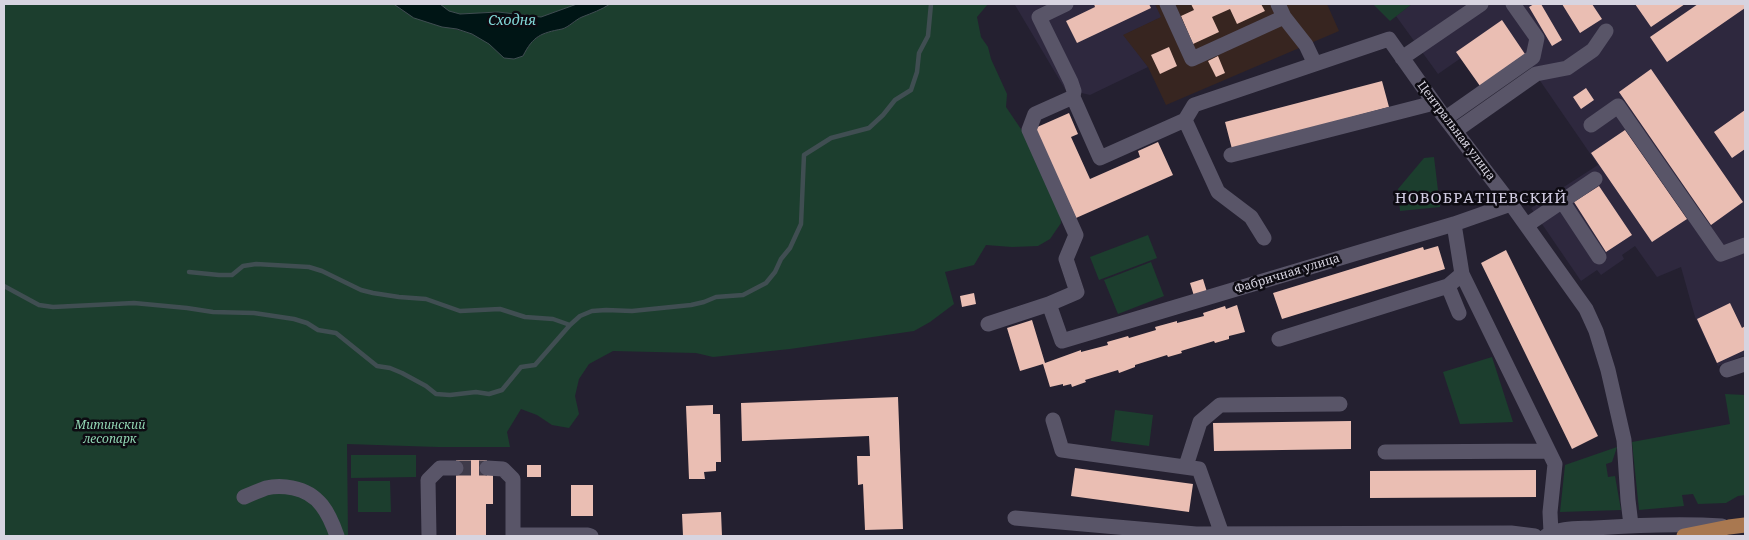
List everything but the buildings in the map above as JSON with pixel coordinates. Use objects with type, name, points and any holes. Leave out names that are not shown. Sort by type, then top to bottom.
[{"type":"main road","points":[[1684,536],[1745,525]]},
{"type":"street","points":[[1066,4],[1039,16],[1071,82],[1074,91],[1073,97],[1100,158],[1185,120],[1194,105],[1315,64],[1306,45],[1281,10],[1192,59],[1167,4]]},
{"type":"street","points":[[1402,58],[1481,4]]},
{"type":"street","points":[[1450,124],[1533,57],[1537,38],[1512,4]]},
{"type":"street","points":[[1450,124],[1536,74],[1567,68],[1593,50],[1606,31]]},
{"type":"street","name":"Центральная улица","points":[[1315,64],[1389,39],[1434,103],[1527,225],[1586,309],[1596,331],[1608,370],[1624,440],[1628,500],[1632,525]]},
{"type":"street","points":[[988,324],[1049,304],[1077,292],[1066,259],[1076,234],[1029,130],[1035,114],[1073,97]]},
{"type":"street","points":[[1231,155],[1434,103]]},
{"type":"street","points":[[1591,125],[1618,106],[1720,254],[1745,244]]},
{"type":"street","points":[[1185,120],[1218,192],[1251,217],[1264,238]]},
{"type":"street","points":[[1527,225],[1595,179]]},
{"type":"street","points":[[1562,201],[1599,257]]},
{"type":"street","name":"Фабричная улица","points":[[1049,304],[1062,341],[1454,224],[1511,204]]},
{"type":"street","points":[[1454,224],[1462,274],[1555,464],[1549,535],[1560,531],[1632,525],[1684,523],[1729,527]]},
{"type":"street","points":[[1278,339],[1448,286],[1462,274]]},
{"type":"street","points":[[1448,286],[1459,313]]},
{"type":"street","points":[[1727,370],[1745,364]]},
{"type":"street","points":[[1186,466],[1200,422],[1220,405],[1340,404]]},
{"type":"street","points":[[1054,420],[1062,450],[1199,469],[1222,534]]},
{"type":"street","points":[[1385,452],[1548,450]]},
{"type":"street","points":[[429,536],[428,480],[440,468],[456,468]]},
{"type":"street","points":[[487,468],[503,469],[513,479],[513,536],[590,536]]},
{"type":"street","points":[[244,497],[267,488],[283,486],[312,494],[329,515],[337,536]]},
{"type":"street","points":[[1015,518],[1196,534],[1511,533],[1535,536]]},
{"type":"shaded area","points":[[1016,4],[1155,4],[1162,17],[1124,35],[1148,67],[1090,95],[1065,89]]},
{"type":"shaded area","points":[[1155,4],[1327,4],[1339,31],[1166,105],[1148,67],[1123,35],[1161,17]]},
{"type":"shaded area","points":[[1412,4],[1745,4],[1745,355],[1718,366],[1695,317],[1681,267],[1657,277],[1635,246],[1622,255],[1624,259],[1601,275],[1597,270],[1581,281],[1531,208],[1598,165],[1523,56],[1525,54],[1502,21],[1461,58],[1438,74],[1396,16]]},
{"type":"green space","name":"Митинский лесопарк","points":[[4,4],[394,4],[410,16],[422,21],[460,30],[478,37],[487,42],[502,56],[510,59],[523,56],[530,44],[543,34],[570,26],[579,18],[610,4],[988,4],[977,17],[981,37],[988,47],[991,59],[1007,94],[1006,107],[1027,138],[1060,210],[1061,223],[1050,239],[1038,246],[986,245],[974,265],[945,272],[954,304],[914,331],[790,349],[713,357],[696,353],[613,351],[589,364],[579,379],[575,396],[579,414],[569,428],[552,425],[537,415],[521,409],[507,432],[510,447],[347,444],[348,536],[4,536]]},
{"type":"green space","points":[[440,4],[577,4],[541,17],[498,12],[460,14],[449,11]]},
{"type":"green space","points":[[1373,4],[1412,4],[1390,21]]},
{"type":"green space","points":[[1434,157],[1440,207],[1400,211],[1398,189],[1424,158]]},
{"type":"green space","points":[[1148,235],[1157,258],[1099,280],[1090,257]]},
{"type":"green space","points":[[1151,262],[1164,296],[1118,314],[1104,280]]},
{"type":"green space","points":[[1492,357],[1513,422],[1460,424],[1443,372]]},
{"type":"green space","points":[[1725,394],[1745,395],[1745,495],[1738,496],[1726,503],[1698,504],[1693,494],[1682,495],[1684,506],[1639,510],[1632,442],[1730,424]]},
{"type":"green space","points":[[1115,410],[1153,415],[1149,446],[1111,441]]},
{"type":"green space","points":[[1617,447],[1612,462],[1606,464],[1608,477],[1615,476],[1621,510],[1560,512],[1565,465]]},
{"type":"green space","points":[[351,455],[416,455],[416,477],[351,478]]},
{"type":"green space","points":[[358,481],[390,481],[391,512],[358,512]]},
{"type":"water","name":"Сходня","points":[[394,4],[440,4],[449,11],[460,14],[498,12],[541,17],[577,4],[610,4],[579,18],[565,28],[538,36],[530,44],[523,56],[514,59],[504,58],[489,44],[472,34],[414,18]]},
{"type":"waterway","points":[[189,272],[232,275],[243,266],[256,264],[309,267],[322,271],[361,290],[373,293],[426,299],[460,311],[500,309],[525,317],[553,319],[570,325],[580,316],[592,311],[632,311],[691,305],[716,297],[743,295],[766,283],[775,272],[781,259],[790,248],[801,224],[804,155],[831,138],[869,128],[895,100],[911,90],[917,72],[919,53],[928,36],[931,4]]},
{"type":"waterway","points":[[4,286],[39,305],[53,307],[134,303],[213,312],[254,313],[294,319],[307,323],[318,330],[336,333],[377,366],[390,368],[402,373],[426,386],[436,394],[450,395],[476,392],[489,394],[502,390],[521,367],[535,365],[570,325]]},
{"type":"tunnel","points":[[456,468],[487,468]]},
{"type":"district","name":"НОВОБРАТЦЕВСКИЙ","points":[[1481,199]]}]
